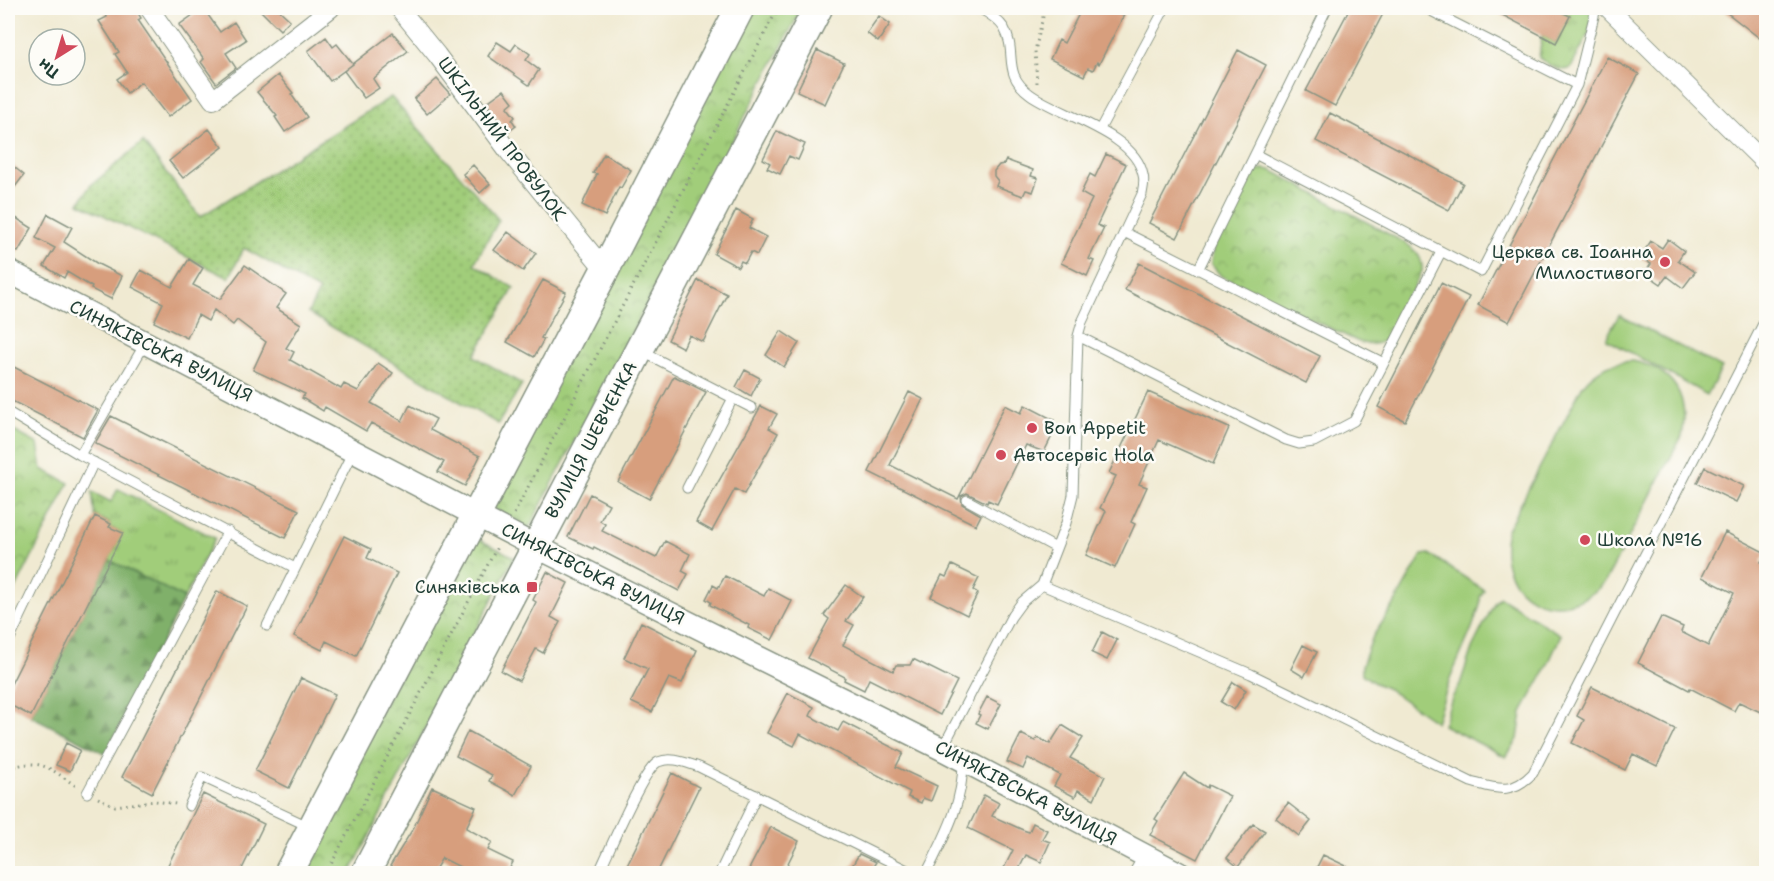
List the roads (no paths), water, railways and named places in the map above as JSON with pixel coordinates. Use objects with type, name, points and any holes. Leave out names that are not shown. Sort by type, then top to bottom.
[{"type":"main road","points":[[288,873],[740,8]]},
{"type":"main road","name":"ВУЛИЦЯ ШЕВЧЕНКА","points":[[365,873],[818,8]]},
{"type":"street","points":[[148,8],[213,100],[331,8]]},
{"type":"street","name":"ШКІЛЬНИЙ ПРОВУЛОК","points":[[399,8],[509,152],[604,270]]},
{"type":"street","points":[[1608,8],[1767,164]]},
{"type":"street","name":"СИНЯКІВСЬКА ВУЛИЦЯ","points":[[8,271],[535,546],[963,760],[1138,864],[1180,873]]},
{"type":"lane","points":[[942,749],[1011,617],[1022,602],[1042,585],[1066,523],[1073,495],[1078,336],[1089,303],[1142,194],[1144,177],[1139,162],[1100,129],[1038,99],[1020,86],[1012,75],[1009,42],[1004,28],[994,17],[980,8]]},
{"type":"lane","points":[[1100,129],[1165,8]]},
{"type":"lane","points":[[1198,270],[1327,8]]},
{"type":"lane","points":[[1435,8],[1433,12],[1577,85]]},
{"type":"lane","points":[[1255,154],[1481,272],[1577,85],[1596,8]]},
{"type":"lane","points":[[1124,232],[1384,363]]},
{"type":"lane","points":[[1078,336],[1286,440],[1299,444],[1314,442],[1354,421],[1441,252]]},
{"type":"lane","points":[[1042,585],[1251,674],[1471,782],[1491,787],[1510,788],[1521,784],[1533,773],[1767,318]]},
{"type":"lane","points":[[80,455],[146,342]]},
{"type":"lane","points":[[639,350],[752,408]]},
{"type":"lane","points":[[687,488],[733,398]]},
{"type":"lane","points":[[8,412],[80,455],[295,567]]},
{"type":"lane","points":[[267,626],[353,451]]},
{"type":"lane","points":[[8,643],[94,462]]},
{"type":"lane","points":[[967,500],[1056,548]]},
{"type":"lane","points":[[87,793],[228,531]]},
{"type":"lane","points":[[598,873],[645,777],[657,763],[678,760],[699,767],[915,873]]},
{"type":"lane","points":[[926,873],[951,824],[959,802],[963,781],[963,760]]},
{"type":"lane","points":[[189,806],[202,777],[312,828]]},
{"type":"lane","points":[[720,873],[757,795]]},
{"type":"place","name":"Церква св. Іоанна Милостивого","points":[[1665,262]]},
{"type":"place","name":"Bon Appetit","points":[[1032,428]]},
{"type":"place","name":"Автосервіс Hola","points":[[1001,455]]},
{"type":"place","name":"Школа №16","points":[[1585,540]]},
{"type":"place","name":"Синяківська","points":[[532,587]]}]
